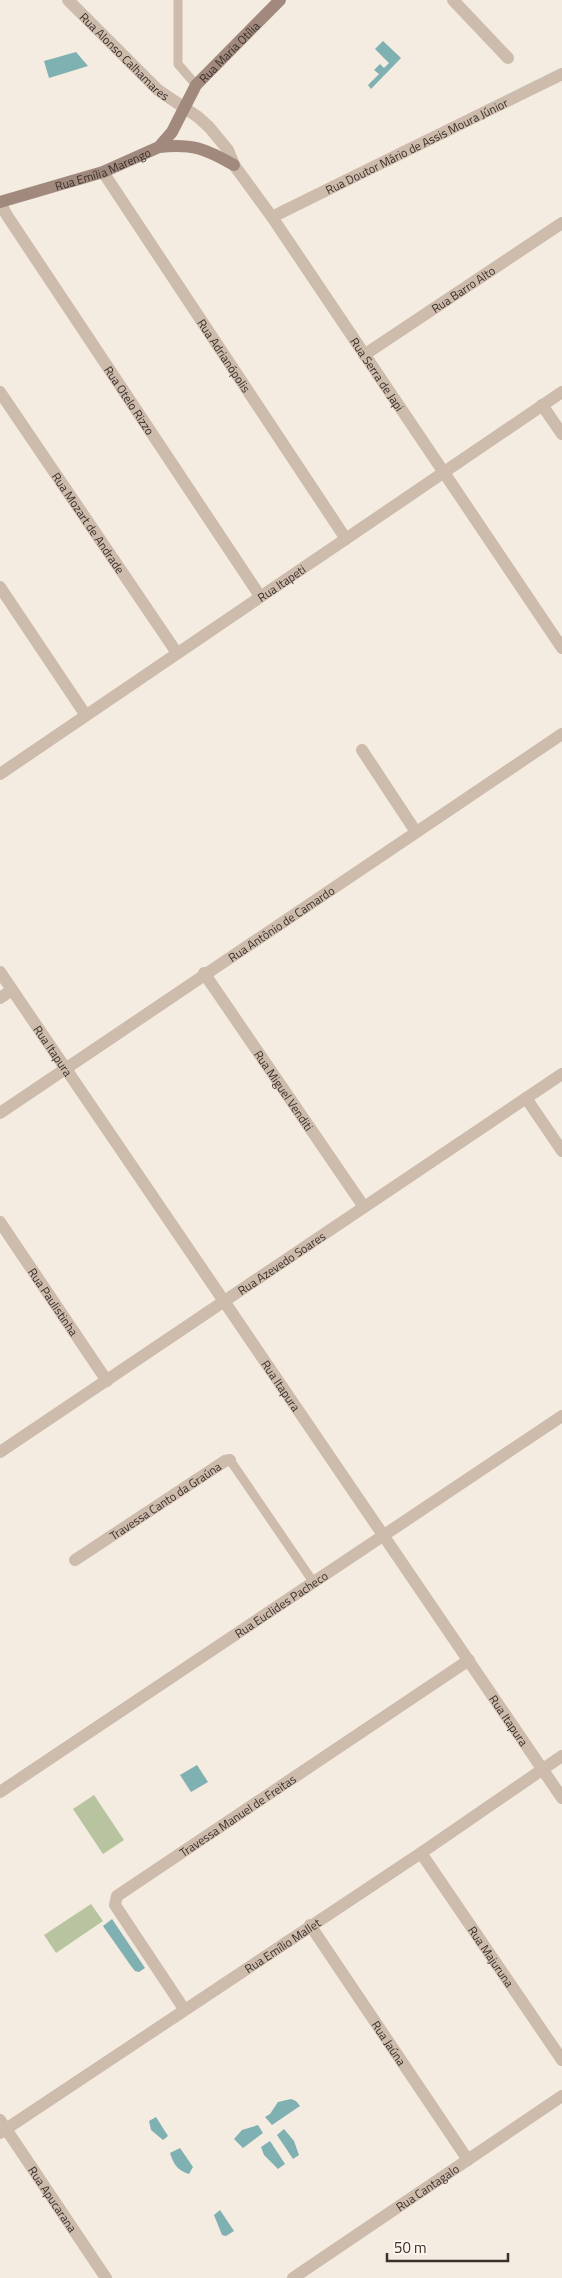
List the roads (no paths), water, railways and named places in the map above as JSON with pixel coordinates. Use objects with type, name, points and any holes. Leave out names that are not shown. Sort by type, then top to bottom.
[{"type":"main road","name":"Rua Maria Otília","points":[[185,109],[196,85],[280,0]]},
{"type":"main road","name":"Rua Emília Marengo","points":[[0,203],[103,172],[159,147],[172,132],[185,109]]},
{"type":"main road","points":[[159,147],[196,147],[208,150],[234,165]]},
{"type":"street","name":"Rua Alonso Calhamares","points":[[68,0],[158,90],[185,109]]},
{"type":"street","points":[[453,0],[508,58]]},
{"type":"street","name":"Rua Doutor Mário de Assis Moura Júnior","points":[[272,217],[562,74]]},
{"type":"street","name":"Rua Serra de Japi","points":[[185,109],[209,128],[228,150],[234,165],[272,217],[562,648]]},
{"type":"street","name":"Rua Adrianópolis","points":[[103,172],[346,539]]},
{"type":"street","name":"Rua Otelo Rizzo","points":[[0,203],[8,218],[260,596]]},
{"type":"street","name":"Rua Barro Alto","points":[[364,355],[562,223]]},
{"type":"street","name":"Rua Mozart de Andrade","points":[[0,392],[177,653]]},
{"type":"street","name":"Rua Itapeti","points":[[1,772],[562,392]]},
{"type":"street","points":[[542,405],[562,434]]},
{"type":"street","points":[[0,587],[85,714]]},
{"type":"street","name":"Rua Antônio de Camardo","points":[[0,1113],[562,734]]},
{"type":"street","points":[[362,750],[416,832]]},
{"type":"street","name":"Rua Itapura","points":[[0,972],[562,1798]]},
{"type":"street","name":"Rua Miguel Venditi","points":[[204,974],[364,1207]]},
{"type":"street","points":[[0,998],[12,990]]},
{"type":"street","name":"Rua Azevedo Soares","points":[[2,1448],[107,1381],[562,1074]]},
{"type":"street","points":[[526,1098],[562,1151]]},
{"type":"street","name":"Rua Paulistinha","points":[[0,1222],[107,1381]]},
{"type":"street","name":"Rua Euclides Pacheco","points":[[0,1792],[384,1537],[562,1416]]},
{"type":"street","name":"Travessa Canto da Graúna","points":[[74,1560],[225,1460],[230,1460]]},
{"type":"street","name":"Travessa Manuel de Freitas","points":[[184,2009],[115,1905],[117,1896],[469,1660]]},
{"type":"street","name":"Rua Emílio Mallet","points":[[2,2127],[421,1853],[562,1756]]},
{"type":"street","name":"Rua Majuruna","points":[[421,1853],[562,2060]]},
{"type":"street","name":"Rua Jaúna","points":[[310,1925],[468,2160]]},
{"type":"street","name":"Rua Cantagalo","points":[[293,2278],[562,2096]]},
{"type":"street","name":"Rua Apucarana","points":[[2,2127],[106,2278]]},
{"type":"lane","points":[[178,0],[178,64],[196,85]]},
{"type":"lane","name":"Travessa Canto da Graúna","points":[[230,1460],[314,1583]]},
{"type":"water","points":[[383,41],[401,58],[371,89],[368,85],[379,74],[374,70],[380,64],[384,68],[389,63],[375,49]]},
{"type":"water","points":[[76,52],[88,66],[49,78],[44,61]]},
{"type":"water","points":[[197,1765],[208,1782],[191,1792],[180,1775]]},
{"type":"water","points":[[112,1919],[145,1968],[139,1972],[135,1971],[131,1966],[103,1926]]},
{"type":"water","points":[[291,2099],[300,2106],[272,2125],[265,2117],[270,2114],[278,2102]]},
{"type":"water","points":[[156,2117],[168,2136],[163,2140],[151,2130],[149,2121]]},
{"type":"water","points":[[258,2125],[263,2133],[243,2148],[234,2139],[242,2130]]},
{"type":"water","points":[[284,2129],[294,2141],[299,2155],[293,2159],[277,2135]]},
{"type":"water","points":[[270,2141],[285,2164],[278,2169],[264,2155],[261,2147]]},
{"type":"water","points":[[180,2148],[193,2167],[189,2174],[176,2166],[170,2153]]},
{"type":"water","points":[[220,2210],[234,2231],[226,2236],[222,2235],[214,2215]]}]
